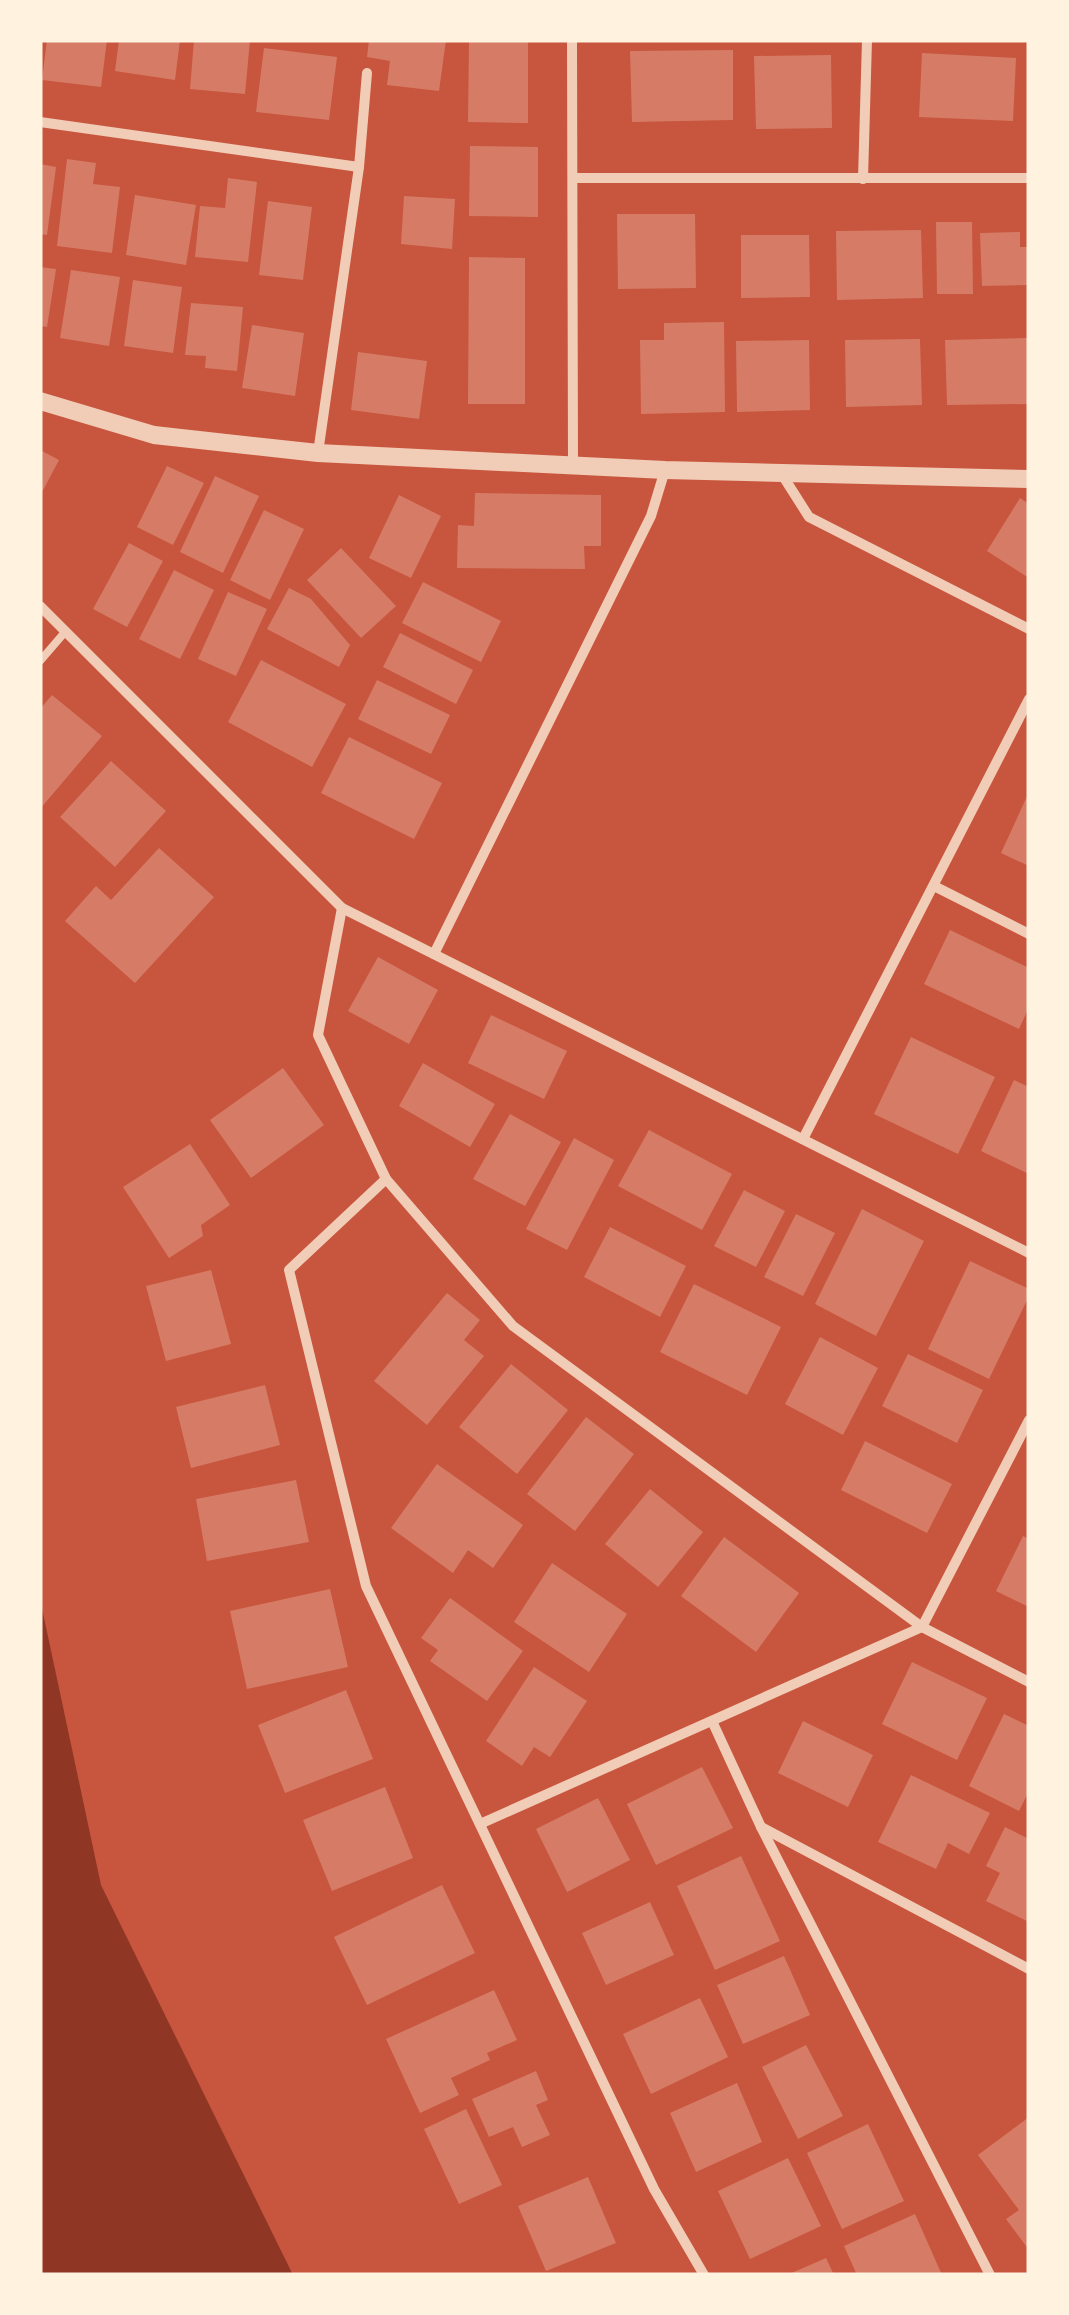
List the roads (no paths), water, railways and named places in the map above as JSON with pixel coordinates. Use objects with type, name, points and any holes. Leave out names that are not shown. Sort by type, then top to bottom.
[{"type":"street","points":[[572,40],[573,465]]},
{"type":"street","points":[[863,179],[867,40]]},
{"type":"street","points":[[318,454],[359,167],[367,73]]},
{"type":"street","points":[[40,122],[359,167]]},
{"type":"street","points":[[573,178],[1029,178]]},
{"type":"street","points":[[40,401],[154,435],[318,454],[665,470],[1029,478]]},
{"type":"street","points":[[434,954],[652,516],[665,470]]},
{"type":"street","points":[[780,472],[809,517],[1029,629]]},
{"type":"street","points":[[40,606],[342,908],[1029,1253]]},
{"type":"street","points":[[804,1140],[1029,699]]},
{"type":"street","points":[[934,886],[1029,934]]},
{"type":"street","points":[[342,908],[318,1036],[386,1179],[513,1326],[922,1626],[1029,1682]]},
{"type":"street","points":[[386,1179],[289,1270],[366,1586],[654,2190],[704,2275]]},
{"type":"street","points":[[480,1824],[922,1626],[1029,1420]]},
{"type":"street","points":[[712,1721],[990,2275]]},
{"type":"street","points":[[762,1827],[1029,1969]]},
{"type":"lane","points":[[40,661],[66,632]]}]
